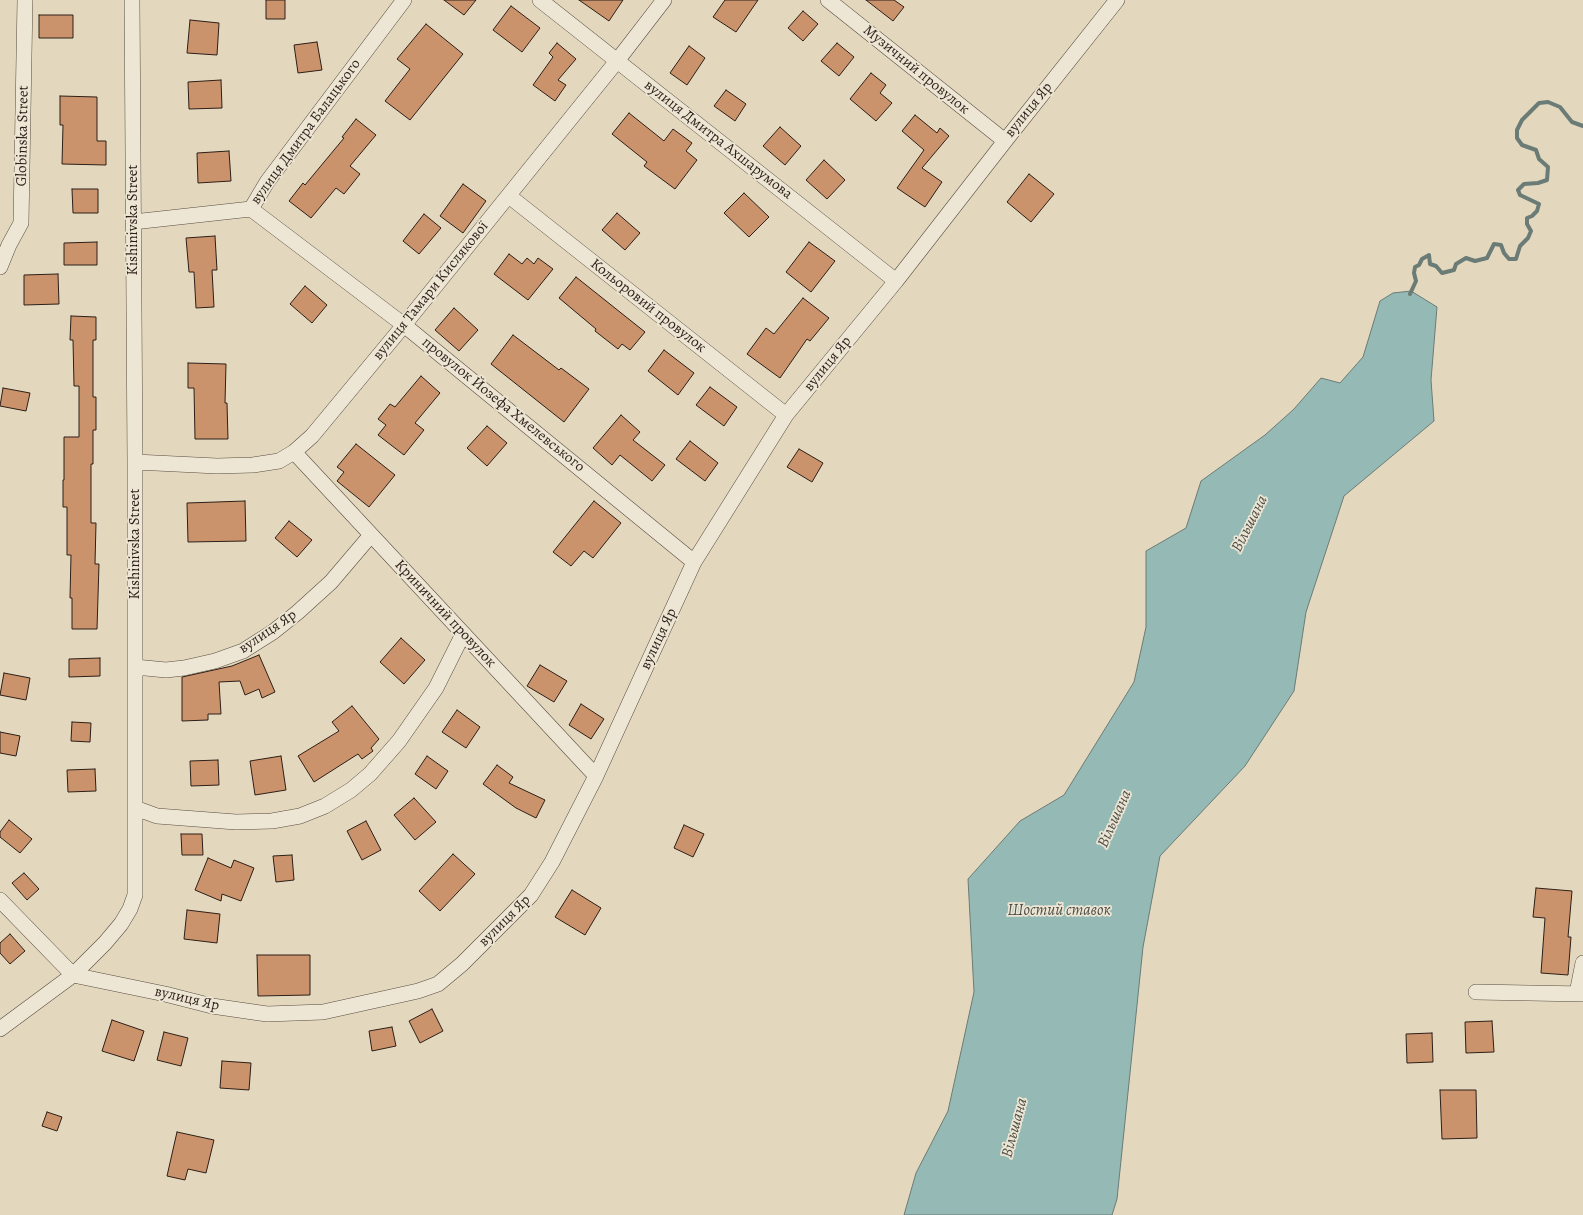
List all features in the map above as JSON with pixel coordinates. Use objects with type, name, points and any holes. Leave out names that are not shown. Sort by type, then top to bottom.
[{"type":"street","name":"Globinska Street","points":[[0,267],[9,245],[21,223],[25,0]]},
{"type":"street","name":"Kishinivska Street","points":[[0,1029],[73,975],[105,943],[121,924],[130,909],[135,895],[135,462],[132,0]]},
{"type":"street","name":"вулиця Дмитра Балацького","points":[[134,222],[251,209],[266,182],[404,0]]},
{"type":"street","name":"вулиця Дмитра Ахшарумова","points":[[540,0],[896,281]]},
{"type":"street","name":"вулиця Тамари Кислякової","points":[[135,462],[217,466],[253,465],[279,461],[294,452],[312,436],[404,325],[617,61],[664,0]]},
{"type":"street","name":"Музичний провулок","points":[[828,0],[1005,140]]},
{"type":"street","name":"вулиця Яр","points":[[73,975],[165,994],[212,1006],[267,1014],[323,1012],[418,990],[438,984],[462,964],[531,895],[552,862],[596,776],[694,562],[786,416],[896,281],[1110,2]]},
{"type":"street","name":"Кольоровий провулок","points":[[509,196],[786,416]]},
{"type":"street","name":"провулок Йозефа Хмелевського","points":[[251,209],[404,325],[694,562]]},
{"type":"street","name":"Криничний провулок","points":[[294,452],[596,776]]},
{"type":"street","name":"вулиця Яр","points":[[135,667],[166,670],[184,668],[215,661],[243,651],[273,632],[298,612],[331,582],[371,535]]},
{"type":"street","points":[[135,808],[157,816],[236,822],[272,821],[300,816],[325,806],[351,790],[370,774],[399,741],[436,688],[464,634]]},
{"type":"street","points":[[0,900],[73,975]]},
{"type":"street","points":[[1476,992],[1580,993],[1583,963]]},
{"type":"water","name":"Шостий ставок","points":[[1411,291],[1437,307],[1431,380],[1434,421],[1344,496],[1306,612],[1294,691],[1245,766],[1160,856],[1143,947],[1117,1199],[1112,1215],[904,1215],[916,1173],[948,1111],[974,992],[968,879],[1020,821],[1064,795],[1134,682],[1146,627],[1146,551],[1186,528],[1201,481],[1265,435],[1294,409],[1321,378],[1340,383],[1363,357],[1380,301],[1393,293]]},
{"type":"building","points":[[266,0],[285,0],[285,19],[266,19]]},
{"type":"building","points":[[444,0],[476,0],[464,15]]},
{"type":"building","points":[[579,0],[623,0],[609,21]]},
{"type":"building","points":[[725,0],[758,0],[736,32],[713,17]]},
{"type":"building","points":[[866,0],[894,0],[904,7],[893,21]]},
{"type":"building","points":[[511,6],[540,28],[522,52],[493,30]]},
{"type":"building","points":[[803,11],[818,24],[803,41],[788,28]]},
{"type":"building","points":[[39,15],[73,15],[73,38],[39,38]]},
{"type":"building","points":[[190,20],[219,23],[217,55],[187,53]]},
{"type":"building","points":[[426,24],[463,54],[410,120],[385,101],[410,69],[397,59]]},
{"type":"building","points":[[317,42],[322,70],[298,73],[294,45]]},
{"type":"building","points":[[557,43],[576,59],[558,80],[566,85],[555,101],[533,85],[553,57],[549,53]]},
{"type":"building","points":[[837,43],[854,57],[839,76],[821,61]]},
{"type":"building","points":[[689,46],[705,58],[687,85],[670,73]]},
{"type":"building","points":[[871,73],[886,85],[880,93],[892,103],[876,121],[850,99]]},
{"type":"building","points":[[221,80],[222,108],[189,109],[188,82]]},
{"type":"building","points":[[726,90],[746,104],[735,121],[714,106]]},
{"type":"building","points":[[60,96],[97,97],[97,141],[106,141],[106,165],[62,164],[63,125],[60,125]]},
{"type":"building","points":[[629,113],[664,141],[673,129],[692,143],[686,151],[697,160],[675,189],[644,166],[647,162],[612,134]]},
{"type":"building","points":[[915,115],[937,133],[940,128],[949,136],[922,168],[942,182],[925,207],[897,188],[924,150],[902,131]]},
{"type":"building","points":[[356,119],[376,135],[350,166],[360,174],[344,194],[336,188],[311,218],[289,201],[303,183],[305,185],[344,138],[342,137]]},
{"type":"building","points":[[780,127],[801,146],[785,165],[763,146]]},
{"type":"building","points":[[229,151],[231,181],[198,183],[197,153]]},
{"type":"building","points":[[824,160],[845,180],[827,199],[806,180]]},
{"type":"building","points":[[1029,174],[1054,194],[1031,222],[1007,202]]},
{"type":"building","points":[[463,184],[486,201],[463,233],[440,216]]},
{"type":"building","points":[[72,189],[98,189],[98,213],[73,213]]},
{"type":"building","points":[[744,193],[769,217],[749,237],[724,213]]},
{"type":"building","points":[[617,213],[640,233],[625,250],[602,230]]},
{"type":"building","points":[[424,214],[441,228],[419,254],[403,241]]},
{"type":"building","points":[[215,236],[217,270],[212,270],[214,307],[196,308],[194,272],[189,272],[186,238]]},
{"type":"building","points":[[97,242],[97,265],[64,265],[64,243]]},
{"type":"building","points":[[809,242],[835,261],[811,292],[786,272]]},
{"type":"building","points":[[509,254],[522,264],[527,258],[534,264],[538,258],[553,269],[528,300],[494,274]]},
{"type":"building","points":[[58,274],[59,304],[24,305],[24,275]]},
{"type":"building","points":[[576,277],[645,332],[630,350],[622,344],[618,349],[595,331],[596,329],[559,298]]},
{"type":"building","points":[[305,286],[327,305],[312,323],[290,304]]},
{"type":"building","points":[[803,298],[829,318],[810,341],[807,339],[780,378],[747,354],[766,328],[774,334]]},
{"type":"building","points":[[454,308],[478,330],[459,351],[435,330]]},
{"type":"building","points":[[71,316],[96,317],[96,340],[93,340],[93,397],[96,397],[96,430],[93,430],[93,464],[91,464],[91,523],[96,523],[95,564],[99,564],[97,629],[72,629],[72,598],[70,598],[71,555],[67,555],[67,507],[63,507],[64,437],[79,437],[79,386],[74,386],[73,340],[70,340]]},
{"type":"building","points":[[513,335],[559,370],[561,368],[589,389],[564,422],[491,364]]},
{"type":"building","points":[[664,350],[694,373],[678,395],[648,371]]},
{"type":"building","points":[[188,363],[226,364],[225,403],[227,403],[228,439],[195,439],[194,388],[188,388]]},
{"type":"building","points":[[421,376],[440,393],[415,423],[424,430],[404,455],[378,435],[386,425],[378,419],[390,404],[395,407]]},
{"type":"building","points":[[710,387],[737,407],[724,426],[696,405]]},
{"type":"building","points":[[3,388],[30,393],[26,411],[0,406]]},
{"type":"building","points":[[621,415],[640,432],[633,440],[665,465],[652,481],[620,455],[612,465],[593,448]]},
{"type":"building","points":[[487,426],[507,443],[487,466],[467,448]]},
{"type":"building","points":[[690,441],[718,463],[705,481],[676,459]]},
{"type":"building","points":[[356,444],[395,475],[369,507],[337,481],[344,472],[337,467]]},
{"type":"building","points":[[799,449],[823,463],[812,482],[787,467]]},
{"type":"building","points":[[245,501],[246,541],[188,542],[187,503]]},
{"type":"building","points":[[594,501],[621,523],[593,558],[584,551],[571,566],[553,552]]},
{"type":"building","points":[[289,521],[312,540],[297,557],[275,538]]},
{"type":"building","points":[[401,638],[425,660],[404,684],[380,662]]},
{"type":"building","points":[[259,655],[275,692],[262,698],[259,689],[245,695],[240,681],[219,682],[221,714],[208,714],[208,720],[182,721],[182,677],[232,666]]},
{"type":"building","points":[[100,658],[100,676],[69,677],[69,659]]},
{"type":"building","points":[[540,665],[567,681],[554,702],[527,686]]},
{"type":"building","points":[[4,673],[30,678],[26,700],[0,695]]},
{"type":"building","points":[[581,704],[604,719],[591,739],[569,725]]},
{"type":"building","points":[[352,706],[379,739],[371,748],[373,751],[362,759],[358,754],[314,782],[298,756],[339,731],[332,722]]},
{"type":"building","points":[[457,710],[480,727],[466,748],[442,732]]},
{"type":"building","points":[[72,722],[91,723],[90,742],[71,741]]},
{"type":"building","points":[[0,732],[20,736],[16,756],[0,753]]},
{"type":"building","points":[[281,756],[286,790],[255,795],[250,761]]},
{"type":"building","points":[[427,756],[448,771],[436,789],[415,774]]},
{"type":"building","points":[[218,760],[219,785],[191,786],[190,761]]},
{"type":"building","points":[[497,765],[513,777],[509,783],[545,800],[536,818],[516,808],[483,784]]},
{"type":"building","points":[[95,769],[96,791],[68,792],[67,770]]},
{"type":"building","points":[[414,798],[436,822],[415,840],[394,815]]},
{"type":"building","points":[[9,820],[32,839],[20,853],[0,837],[0,832]]},
{"type":"building","points":[[366,821],[381,850],[362,860],[347,831]]},
{"type":"building","points":[[684,825],[704,834],[693,857],[674,848]]},
{"type":"building","points":[[181,834],[202,834],[203,855],[182,855]]},
{"type":"building","points":[[453,854],[475,874],[440,911],[419,891]]},
{"type":"building","points":[[292,855],[294,880],[276,882],[273,856]]},
{"type":"building","points":[[208,858],[231,868],[234,860],[254,868],[241,901],[222,894],[221,901],[195,890]]},
{"type":"building","points":[[24,873],[39,889],[27,900],[12,883]]},
{"type":"building","points":[[1536,888],[1572,891],[1568,937],[1571,937],[1568,975],[1541,973],[1545,918],[1533,917]]},
{"type":"building","points":[[572,890],[601,908],[585,935],[555,917]]},
{"type":"building","points":[[187,910],[220,914],[217,943],[184,939]]},
{"type":"building","points":[[10,934],[25,951],[10,964],[0,953],[0,943]]},
{"type":"building","points":[[257,955],[310,955],[310,995],[258,996]]},
{"type":"building","points":[[432,1009],[443,1031],[420,1043],[409,1021]]},
{"type":"building","points":[[112,1020],[144,1031],[134,1061],[102,1051]]},
{"type":"building","points":[[1492,1021],[1494,1052],[1466,1053],[1465,1022]]},
{"type":"building","points":[[392,1027],[396,1046],[372,1051],[369,1031]]},
{"type":"building","points":[[164,1032],[188,1038],[181,1066],[157,1060]]},
{"type":"building","points":[[1432,1033],[1433,1062],[1407,1063],[1406,1034]]},
{"type":"building","points":[[222,1061],[251,1063],[249,1090],[220,1088]]},
{"type":"building","points":[[1440,1090],[1476,1090],[1477,1138],[1442,1139]]},
{"type":"building","points":[[47,1112],[62,1117],[57,1131],[42,1126]]},
{"type":"building","points":[[177,1132],[214,1140],[206,1173],[188,1169],[185,1180],[167,1176]]},
{"type":"waterway","name":"Вільшана","points":[[1410,294],[1416,281],[1414,273],[1415,267],[1419,265],[1422,259],[1429,255],[1430,264],[1436,266],[1442,273],[1454,270],[1456,264],[1466,258],[1475,261],[1487,258],[1494,244],[1501,245],[1504,253],[1509,259],[1516,259],[1520,246],[1528,238],[1531,231],[1527,224],[1527,218],[1532,216],[1537,211],[1539,204],[1520,195],[1518,190],[1524,184],[1538,183],[1547,180],[1548,167],[1539,159],[1536,150],[1522,145],[1517,138],[1517,130],[1522,120],[1539,103],[1548,102],[1560,107],[1572,122],[1583,126]]}]
